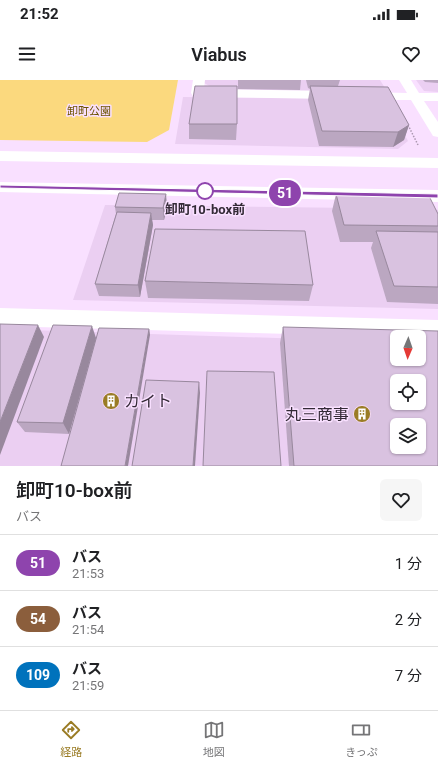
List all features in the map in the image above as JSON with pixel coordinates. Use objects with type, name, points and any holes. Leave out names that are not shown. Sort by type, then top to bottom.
[{"type":"street","points":[[199,80],[197,93],[438,97]]},
{"type":"street","points":[[405,80],[438,133]]},
{"type":"street","points":[[0,156],[438,163]]},
{"type":"street","points":[[0,187],[438,196]]},
{"type":"street","points":[[0,317],[438,329]]},
{"type":"path","points":[[393,96],[419,144],[413,148]]},
{"type":"shaded area","points":[[204,80],[380,80],[385,88],[379,92],[217,90],[204,83]]},
{"type":"shaded area","points":[[416,80],[438,80],[438,92],[424,91]]},
{"type":"shaded area","points":[[183,97],[386,99],[408,141],[398,149],[175,144]]},
{"type":"shaded area","points":[[105,205],[435,209],[438,210],[438,309],[73,300]]},
{"type":"shaded area","points":[[0,329],[390,342],[390,366],[420,366],[422,374],[390,374],[390,410],[426,410],[426,398],[438,466],[0,466]]},
{"type":"green space","name":"卸町公園","points":[[0,80],[178,80],[169,130],[147,142],[0,140]]},
{"type":"building","points":[[195,86],[237,86],[237,124],[189,124]]},
{"type":"building","points":[[310,86],[388,87],[409,125],[398,132],[322,131]]},
{"type":"building","points":[[119,193],[166,194],[163,208],[115,207]]},
{"type":"building","points":[[336,194],[429,196],[438,214],[438,226],[344,225]]},
{"type":"building","points":[[117,212],[151,213],[138,285],[95,284]]},
{"type":"building","points":[[155,229],[305,231],[313,285],[145,281]]},
{"type":"building","points":[[376,231],[438,232],[438,287],[394,286]]},
{"type":"building","points":[[0,324],[38,325],[0,422]]},
{"type":"building","points":[[53,325],[92,326],[63,423],[17,422]]},
{"type":"building","name":"丸三商事","points":[[283,327],[399,330],[390,330],[390,366],[426,366],[426,331],[438,331],[438,466],[294,466]]},
{"type":"building","name":"カイト","points":[[99,328],[149,329],[125,466],[61,466]]},
{"type":"building","points":[[207,371],[274,372],[281,466],[203,466]]},
{"type":"building","points":[[146,380],[199,382],[193,466],[132,466]]},
{"type":"bus line","name":"51","points":[[0,187],[438,196]]},
{"type":"place","name":"卸町10-box前","points":[[205,191]]},
{"type":"place","name":"カイト","points":[[111,401]]},
{"type":"place","name":"丸三商事","points":[[362,414]]}]
